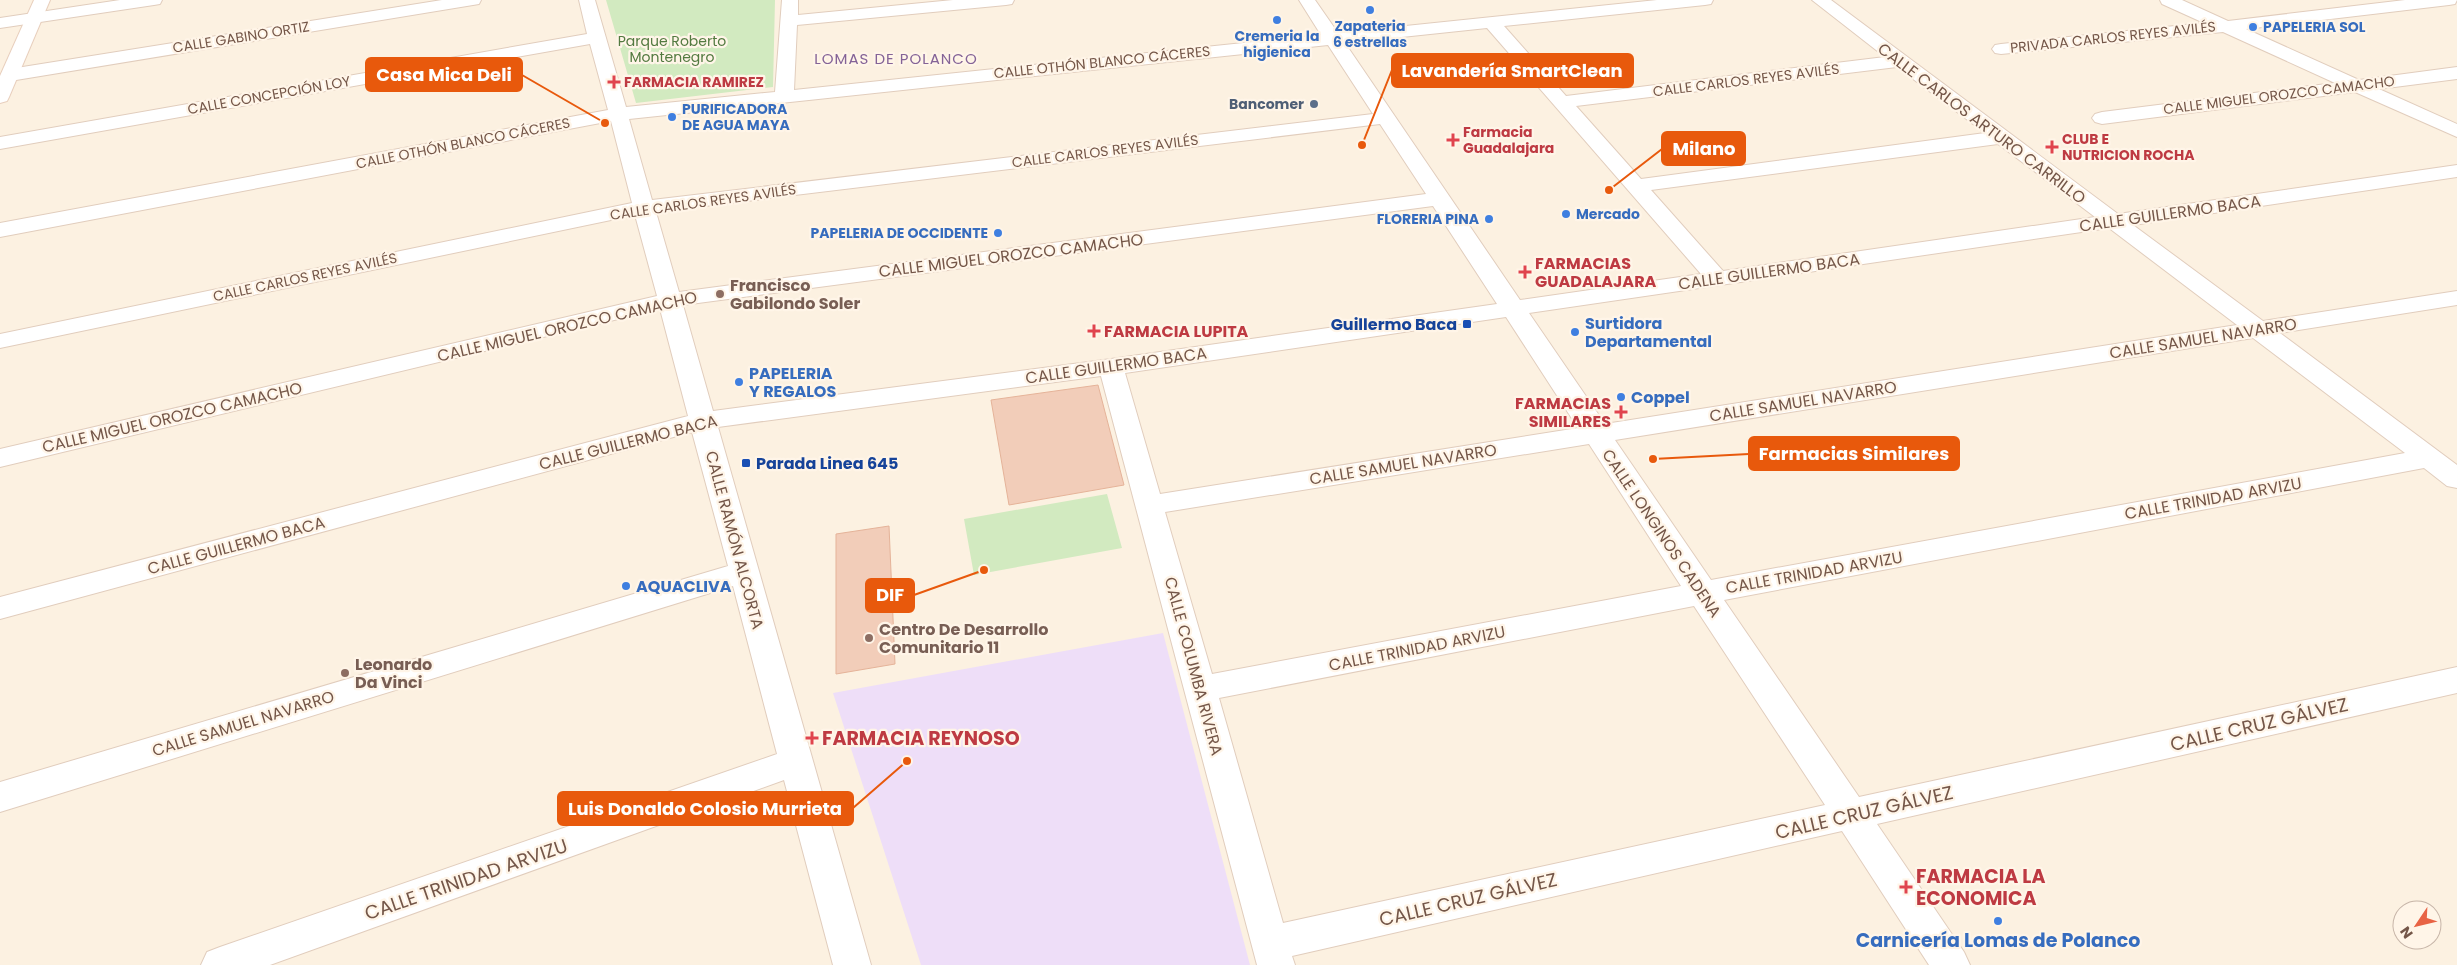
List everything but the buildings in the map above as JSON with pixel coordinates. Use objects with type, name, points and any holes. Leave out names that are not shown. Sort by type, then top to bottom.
[{"type":"street","points":[[0,97],[42,0]]},
{"type":"street","points":[[0,24],[154,0]]},
{"type":"street","name":"CALLE GABINO ORTIZ","points":[[10,75],[473,0]]},
{"type":"street","name":"CALLE RAMÓN ALCORTA","points":[[587,0],[852,965]]},
{"type":"street","points":[[784,96],[790,0]]},
{"type":"street","points":[[789,21],[1006,0]]},
{"type":"street","name":"CALLE LONGINOS CADENA","points":[[1307,0],[1951,965]]},
{"type":"street","name":"CALLE OTHÓN BLANCO CÁCERES","points":[[0,230],[619,114],[1705,0]]},
{"type":"street","name":"CALLE CARLOS ARTURO CARRILLO","points":[[1820,0],[2457,479]]},
{"type":"street","points":[[2168,0],[2457,131]]},
{"type":"street","points":[[2226,26],[2449,0]]},
{"type":"street","points":[[1491,22],[1717,278]]},
{"type":"street","name":"PRIVADA CARLOS REYES AVILÉS","points":[[2001,49],[2226,26]]},
{"type":"street","name":"CALLE CONCEPCIÓN LOY","points":[[0,143],[598,37]]},
{"type":"street","name":"CALLE CARLOS REYES AVILÉS","points":[[1561,102],[1901,61]]},
{"type":"street","name":"CALLE MIGUEL OROZCO CAMACHO","points":[[2102,118],[2457,73]]},
{"type":"street","name":"CALLE CARLOS REYES AVILÉS","points":[[0,341],[644,207],[1385,118]]},
{"type":"street","points":[[1636,186],[2002,137]]},
{"type":"street","name":"CALLE GUILLERMO BACA","points":[[0,608],[702,421],[1111,367],[2457,171]]},
{"type":"street","name":"CALLE MIGUEL OROZCO CAMACHO","points":[[0,458],[670,300],[1439,199]]},
{"type":"street","name":"CALLE SAMUEL NAVARRO","points":[[1149,505],[2457,298]]},
{"type":"street","name":"CALLE COLUMBA RIVERA","points":[[1111,367],[1273,954]]},
{"type":"street","name":"CALLE TRINIDAD ARVIZU","points":[[1200,689],[1702,593],[2429,458]]},
{"type":"street","name":"CALLE SAMUEL NAVARRO","points":[[0,797],[744,572]]},
{"type":"street","name":"CALLE CRUZ GÁLVEZ","points":[[1273,954],[1851,814],[2457,680]]},
{"type":"street","name":"CALLE TRINIDAD ARVIZU","points":[[220,965],[796,762]]},
{"type":"shaded area","points":[[1163,633],[1250,965],[921,965],[833,693]]},
{"type":"green space","name":"Parque Roberto Montenegro","points":[[606,0],[775,0],[773,87],[636,103]]},
{"type":"green space","points":[[1107,494],[1122,548],[974,575],[964,519]]},
{"type":"place","name":"Zapateria 6 estrellas","points":[[1370,10]]},
{"type":"place","name":"Cremeria la higienica","points":[[1277,20]]},
{"type":"place","name":"PAPELERIA SOL","points":[[2253,27]]},
{"type":"place","name":"FARMACIA RAMIREZ","points":[[614,82]]},
{"type":"place","name":"Bancomer","points":[[1314,104]]},
{"type":"place","name":"PURIFICADORA DE AGUA MAYA","points":[[672,117]]},
{"type":"place","name":"Casa Mica Deli","points":[[605,123]]},
{"type":"place","name":"Farmacia Guadalajara","points":[[1453,140]]},
{"type":"place","name":"Lavandería SmartClean","points":[[1362,145]]},
{"type":"place","name":"CLUB E NUTRICION ROCHA","points":[[2052,147]]},
{"type":"place","name":"Milano","points":[[1609,190]]},
{"type":"place","name":"Mercado","points":[[1566,214]]},
{"type":"place","name":"FLORERIA PINA","points":[[1489,219]]},
{"type":"place","name":"PAPELERIA DE OCCIDENTE","points":[[998,233]]},
{"type":"place","name":"FARMACIAS GUADALAJARA","points":[[1525,272]]},
{"type":"place","name":"Francisco Gabilondo Soler","points":[[720,294]]},
{"type":"place","name":"Guillermo Baca","points":[[1467,324]]},
{"type":"place","name":"FARMACIA LUPITA","points":[[1094,331]]},
{"type":"place","name":"Surtidora Departamental","points":[[1575,332]]},
{"type":"place","name":"PAPELERIA Y REGALOS","points":[[739,382]]},
{"type":"place","name":"Coppel","points":[[1621,397]]},
{"type":"place","name":"FARMACIAS SIMILARES","points":[[1621,412]]},
{"type":"place","name":"Farmacias Similares","points":[[1653,459]]},
{"type":"place","name":"Parada Linea 645","points":[[746,463]]},
{"type":"place","name":"DIF","points":[[984,570]]},
{"type":"place","name":"AQUACLIVA","points":[[626,586]]},
{"type":"place","name":"Centro De Desarrollo Comunitario 11","points":[[869,638]]},
{"type":"place","name":"Leonardo Da Vinci","points":[[345,673]]},
{"type":"place","name":"FARMACIA REYNOSO","points":[[812,738]]},
{"type":"place","name":"Luis Donaldo Colosio Murrieta","points":[[907,761]]},
{"type":"place","name":"FARMACIA LA ECONOMICA","points":[[1906,887]]},
{"type":"place","name":"Carnicería Lomas de Polanco","points":[[1998,921]]},
{"type":"district","name":"LOMAS DE POLANCO","points":[[896,59]]}]
